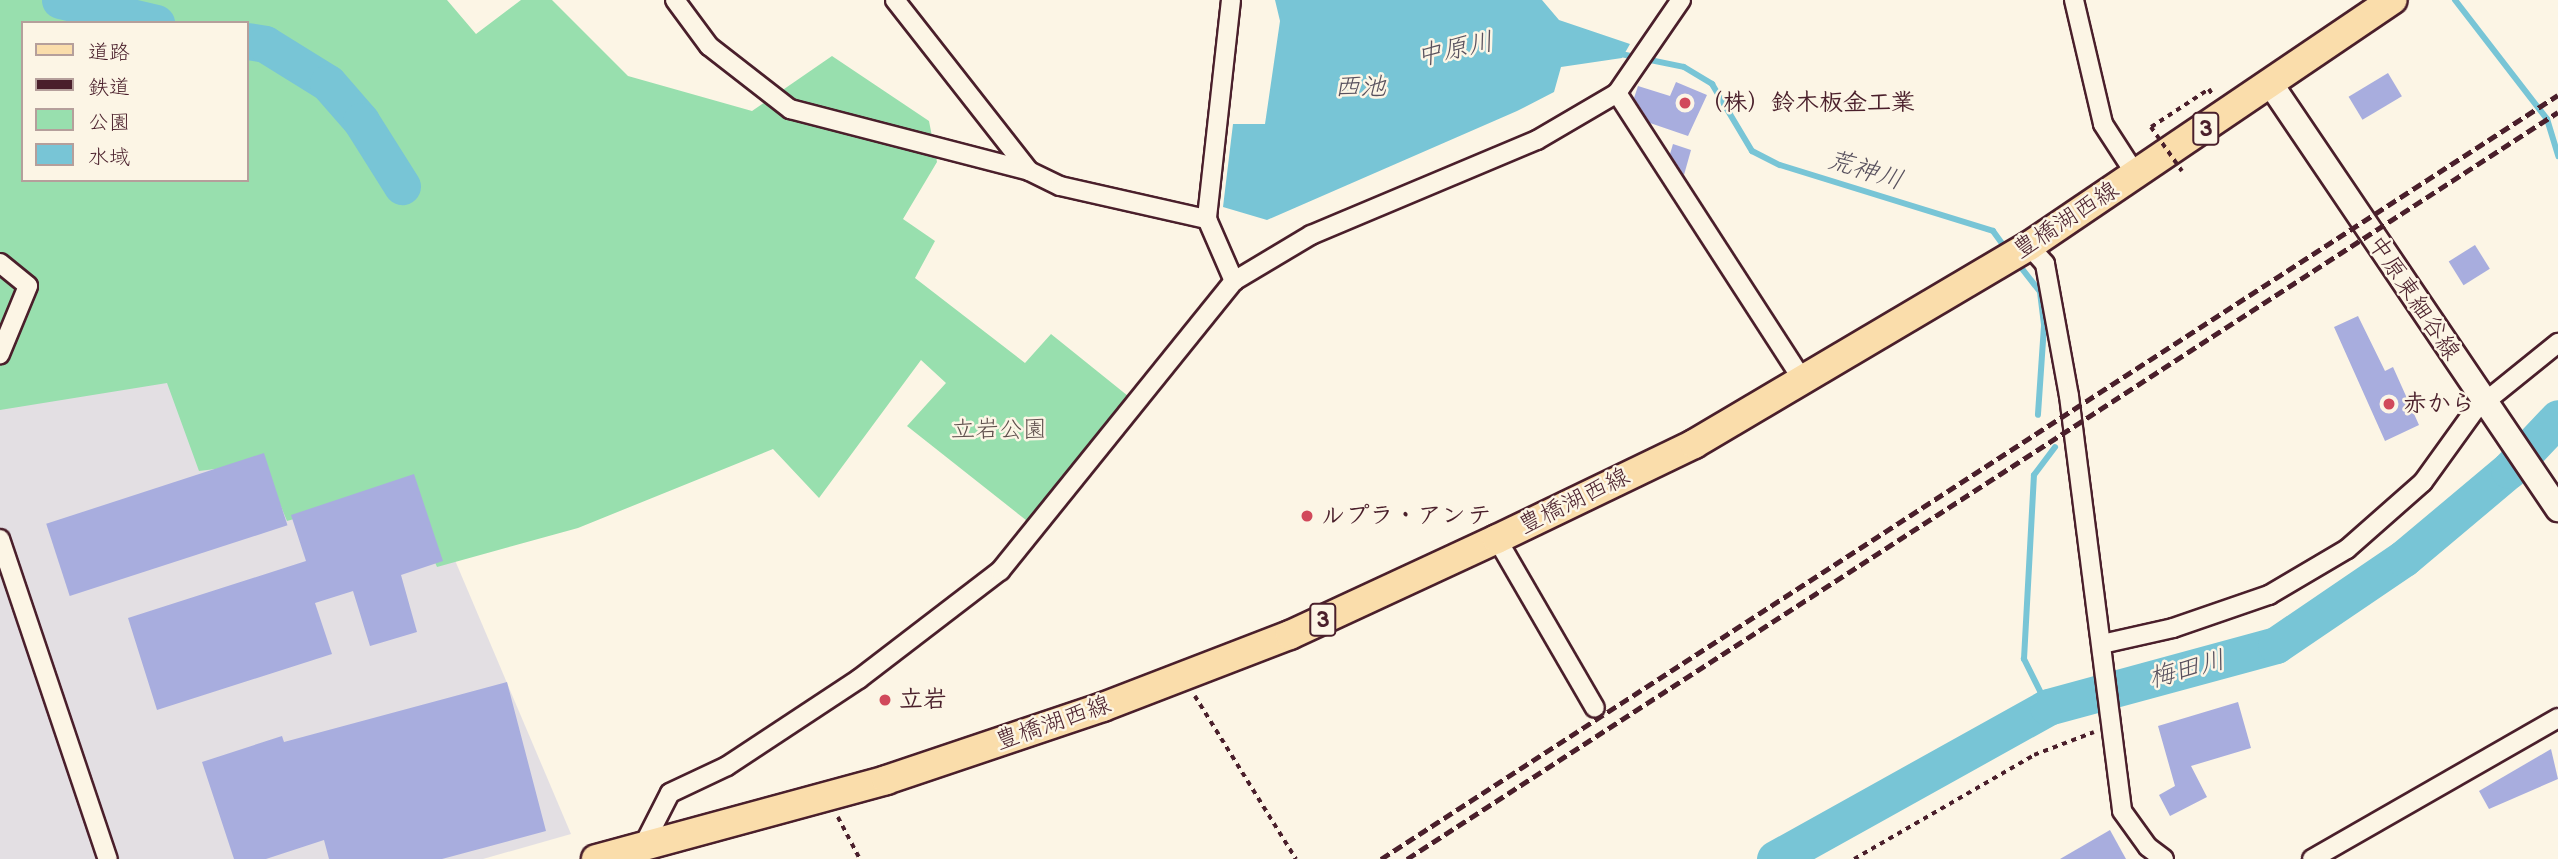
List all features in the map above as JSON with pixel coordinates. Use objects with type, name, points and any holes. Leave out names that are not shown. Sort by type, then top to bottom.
[{"type":"main road","name":"豊橋湖西線","points":[[596,859],[827,796],[1183,676],[1290,635],[1497,539],[1693,444],[2015,254],[2272,86],[2380,3]]},
{"type":"main road","name":"中原東細谷線","points":[[2272,86],[2538,486],[2558,509]]},
{"type":"street","points":[[675,0],[709,46],[790,109],[1029,171],[1060,186],[1207,219]]},
{"type":"street","points":[[895,0],[1029,171]]},
{"type":"street","points":[[1231,0],[1207,219],[1234,281]]},
{"type":"street","points":[[643,846],[670,793],[727,766],[859,679],[1000,570],[1234,281],[1311,235],[1537,140],[1617,93],[1681,0]]},
{"type":"street","points":[[2074,0],[2103,124],[2136,175]]},
{"type":"street","points":[[1617,93],[1802,379]]},
{"type":"street","points":[[2015,254],[2045,264],[2050,290],[2102,649],[2122,811],[2148,847],[2164,859]]},
{"type":"street","points":[[0,263],[28,286],[0,355]]},
{"type":"street","points":[[2102,649],[2269,595],[2347,549],[2423,482],[2487,407],[2558,343]]},
{"type":"street","points":[[0,539],[108,859]]},
{"type":"street","points":[[1497,539],[1595,708]]},
{"type":"street","points":[[2312,859],[2558,718]]},
{"type":"path","points":[[2182,172],[2151,127],[2209,89],[2213,96]]},
{"type":"path","points":[[1183,676],[1296,859]]},
{"type":"path","points":[[1854,859],[2034,755],[2112,724]]},
{"type":"path","points":[[827,796],[860,859]]},
{"type":"shaded area","points":[[0,350],[185,378],[415,466],[571,834],[483,859],[0,859]]},
{"type":"green space","name":"立岩公園","points":[[0,0],[447,0],[476,34],[521,0],[552,0],[628,76],[752,111],[832,56],[929,121],[937,162],[903,219],[935,241],[915,278],[1025,363],[1051,334],[1133,400],[1031,524],[907,426],[946,383],[921,360],[819,498],[773,449],[578,528],[437,567],[403,488],[287,521],[263,463],[199,471],[167,383],[0,410]]},
{"type":"water","name":"西池","points":[[1275,0],[1542,0],[1559,20],[1630,44],[1622,58],[1561,67],[1554,92],[1517,111],[1267,220],[1223,207],[1233,124],[1265,124],[1280,21]]},
{"type":"building","points":[[2388,73],[2402,96],[2362,120],[2349,97]]},
{"type":"building","points":[[1676,82],[1707,95],[1688,136],[1650,123],[1634,98],[1638,86],[1670,96]]},
{"type":"building","points":[[1673,144],[1691,150],[1684,175],[1670,154]]},
{"type":"building","points":[[2475,245],[2490,269],[2464,285],[2449,261]]},
{"type":"building","points":[[2358,316],[2385,371],[2393,367],[2419,425],[2385,441],[2334,327]]},
{"type":"building","points":[[264,453],[287,525],[70,596],[46,524]]},
{"type":"building","points":[[414,474],[443,561],[401,575],[417,632],[370,646],[353,591],[315,603],[332,654],[157,710],[128,618],[306,561],[291,515]]},
{"type":"building","points":[[507,682],[546,831],[442,859],[329,859],[324,840],[266,859],[234,859],[202,762],[282,736],[284,742]]},
{"type":"building","points":[[2238,702],[2251,748],[2191,766],[2207,797],[2170,816],[2159,795],[2175,786],[2158,726]]},
{"type":"building","points":[[2551,749],[2558,779],[2489,809],[2479,791]]},
{"type":"building","points":[[2110,830],[2126,859],[2060,859]]},
{"type":"waterway","points":[[60,0],[148,21]]},
{"type":"waterway","points":[[2455,0],[2547,119],[2558,156]]},
{"type":"waterway","points":[[248,41],[265,44],[328,83],[361,121],[402,186]]},
{"type":"waterway","name":"荒神川","points":[[1616,53],[1684,67],[1712,84],[1752,151],[1780,165],[1993,231],[2007,250]]},
{"type":"waterway","name":"荒神川","points":[[2016,261],[2040,292],[2044,326],[2038,415]]},
{"type":"waterway","name":"梅田川","points":[[1775,859],[2048,707],[2276,645],[2404,558],[2509,470],[2558,418]]},
{"type":"waterway","name":"荒神川","points":[[2048,707],[2024,659],[2034,475],[2055,447]]},
{"type":"railway","points":[[1381,859],[2558,95]]},
{"type":"railway","points":[[1407,859],[2558,112]]},
{"type":"place","name":"（株）鈴木板金工業","points":[[1685,103]]},
{"type":"place","name":"赤から","points":[[2389,404]]},
{"type":"place","name":"ルプラ・アンテ","points":[[1307,516]]},
{"type":"place","name":"立岩","points":[[885,700]]},
{"type":"water label","name":"中原川","points":[[1455,50]]}]
